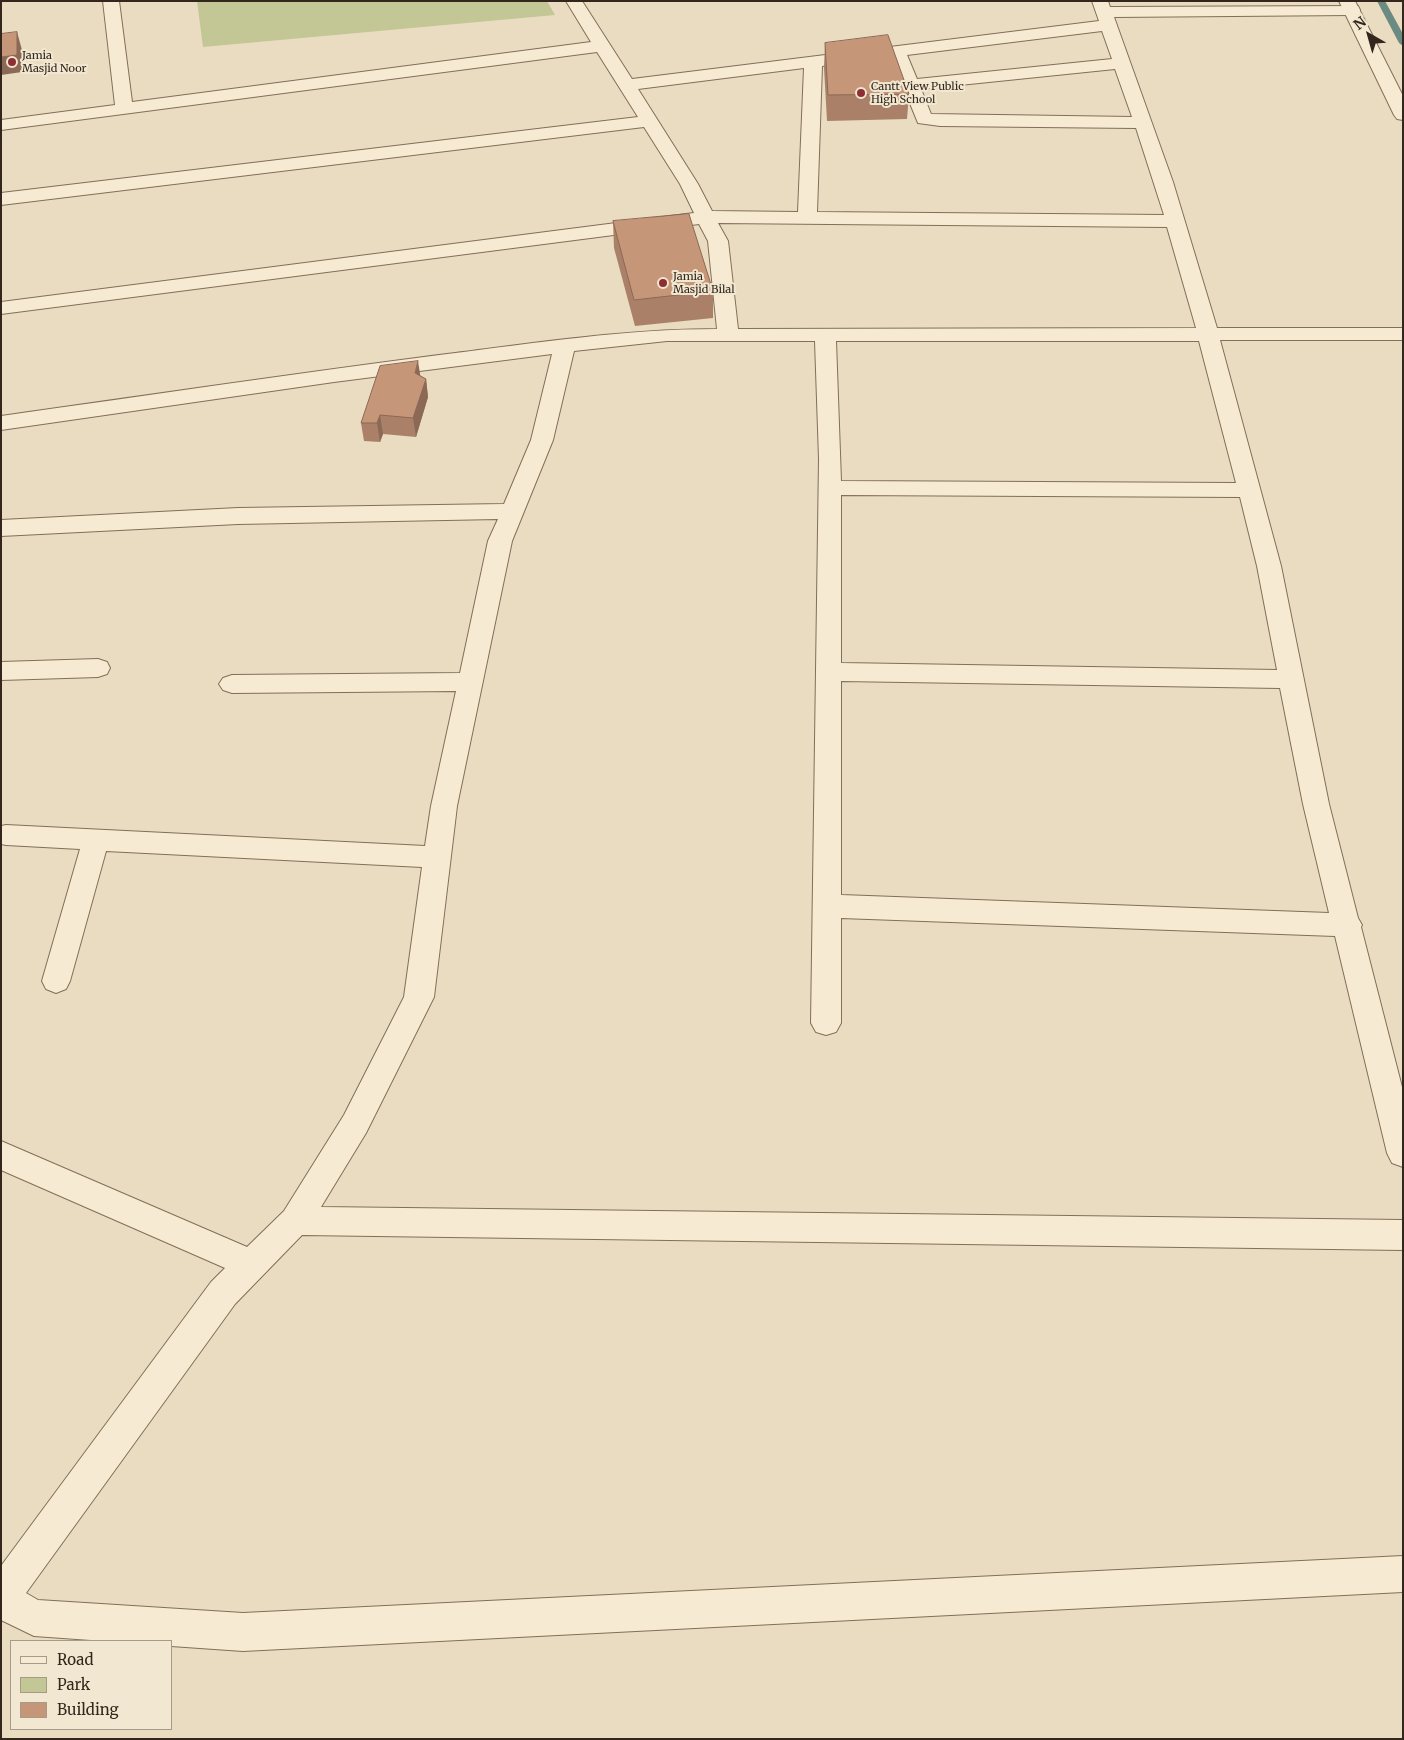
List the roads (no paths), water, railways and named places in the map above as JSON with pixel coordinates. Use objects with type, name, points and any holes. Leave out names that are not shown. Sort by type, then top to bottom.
[{"type":"street","points":[[112,1],[124,108]]},
{"type":"street","points":[[574,1],[690,184],[718,241],[728,334]]},
{"type":"street","points":[[627,85],[897,51],[1103,13],[1349,6],[1403,115]]},
{"type":"street","points":[[1103,13],[1164,182],[1208,334],[1269,566],[1316,804],[1348,925],[1403,1153]]},
{"type":"street","points":[[1,125],[603,46]]},
{"type":"street","points":[[897,51],[924,119],[940,121],[1142,123]]},
{"type":"street","points":[[807,218],[812,62]]},
{"type":"street","points":[[910,85],[1120,63]]},
{"type":"street","points":[[1,199],[650,121]]},
{"type":"street","points":[[1,308],[706,217],[1174,221]]},
{"type":"street","points":[[824,334],[830,488],[826,1023]]},
{"type":"street","points":[[1,423],[326,376],[565,345],[667,335],[1403,334]]},
{"type":"street","points":[[565,345],[542,440],[500,541],[444,806],[419,997],[355,1124],[295,1221],[223,1292],[1,1598],[34,1618],[243,1632],[1403,1574]]},
{"type":"street","points":[[830,488],[1249,490]]},
{"type":"street","points":[[1,528],[238,516],[513,511]]},
{"type":"street","points":[[1,671],[98,668]]},
{"type":"street","points":[[829,672],[1291,679]]},
{"type":"street","points":[[232,684],[470,682]]},
{"type":"street","points":[[6,835],[437,857]]},
{"type":"street","points":[[56,981],[96,839]]},
{"type":"street","points":[[826,906],[1348,925]]},
{"type":"street","points":[[1,1155],[251,1264]]},
{"type":"street","points":[[295,1221],[1403,1235]]},
{"type":"waterway","points":[[1381,1],[1403,43]]},
{"type":"place","name":"Jamia Masjid Noor","points":[[12,62]]},
{"type":"place","name":"Cantt View Public High School","points":[[861,93]]},
{"type":"place","name":"Jamia Masjid Bilal","points":[[663,283]]}]
